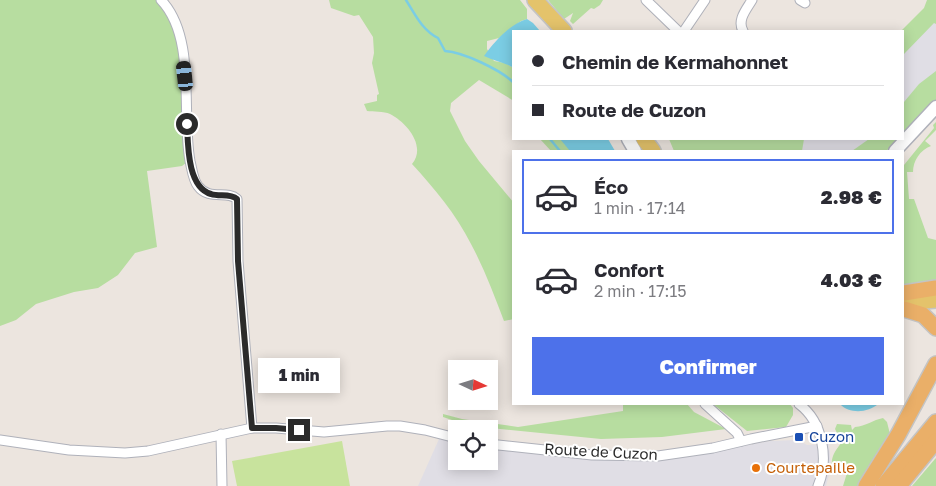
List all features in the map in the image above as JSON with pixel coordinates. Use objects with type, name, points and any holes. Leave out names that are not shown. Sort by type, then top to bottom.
[{"type":"highway","points":[[904,294],[932,295]]},
{"type":"highway","points":[[904,309],[923,315],[936,328]]},
{"type":"highway","points":[[866,486],[898,435],[936,364]]},
{"type":"highway","points":[[883,486],[936,422]]},
{"type":"highway","points":[[899,486],[936,441]]},
{"type":"main road","points":[[535,1],[555,30]]},
{"type":"main road","points":[[535,1],[563,30]]},
{"type":"main road","points":[[896,150],[936,107]]},
{"type":"main road","points":[[904,154],[936,119]]},
{"type":"main road","points":[[904,303],[932,295]]},
{"type":"street","points":[[161,0],[172,14],[180,39],[185,76],[188,146],[195,180],[205,192],[233,196],[237,199],[239,271],[252,428]]},
{"type":"street","points":[[646,0],[677,30]]},
{"type":"street","points":[[685,30],[705,0]]},
{"type":"street","points":[[742,30],[741,18],[752,0]]},
{"type":"street","points":[[705,405],[737,433],[741,441]]},
{"type":"street","points":[[801,405],[817,426],[823,458],[822,474],[818,486]]},
{"type":"street","points":[[0,440],[69,450],[137,453],[252,428],[324,432],[400,426],[448,436]]},
{"type":"street","name":"Route de Cuzon","points":[[498,445],[592,455],[658,456],[713,448],[817,426]]},
{"type":"street","points":[[221,434],[222,486]]},
{"type":"shaded area","points":[[936,12],[936,96],[904,131],[904,47]]},
{"type":"shaded area","points":[[792,140],[896,140],[883,150],[783,150]]},
{"type":"shaded area","points":[[439,439],[448,441],[448,470],[498,470],[498,448],[590,458],[715,451],[770,441],[798,440],[807,445],[829,444],[831,467],[826,486],[418,486]]},
{"type":"green space","points":[[0,0],[157,0],[171,16],[177,38],[181,64],[187,162],[182,166],[147,171],[157,247],[135,253],[118,275],[98,288],[74,292],[36,304],[16,320],[0,326]]},
{"type":"green space","points":[[329,0],[520,0],[527,9],[527,19],[521,21],[499,38],[487,41],[487,49],[494,61],[505,63],[512,67],[512,100],[479,80],[451,103],[450,111],[465,141],[512,201],[512,319],[504,321],[485,272],[459,222],[412,164],[417,150],[413,135],[390,114],[367,111],[364,104],[377,101],[377,95],[379,94],[372,63],[374,53],[373,37],[359,15],[354,16],[331,8]]},
{"type":"green space","points":[[548,0],[603,0],[600,5],[594,9],[591,8],[573,24],[570,21],[573,13],[564,19]]},
{"type":"green space","points":[[927,0],[936,0],[936,24],[934,23],[904,54],[904,30],[902,30],[924,8]]},
{"type":"green space","points":[[936,71],[936,101],[904,135],[904,102],[919,84]]},
{"type":"green space","points":[[936,122],[936,130],[925,141],[931,146],[918,156],[913,172],[907,172],[909,199],[914,199],[928,238],[936,240],[936,281],[904,286],[904,165],[934,128],[933,125]]},
{"type":"green space","points":[[541,140],[562,140],[574,150],[550,150]]},
{"type":"green space","points":[[669,140],[804,140],[802,150],[674,150]]},
{"type":"green space","points":[[868,140],[899,140],[887,150],[853,150]]},
{"type":"green space","points":[[623,405],[688,405],[694,412],[726,429],[662,437],[601,439],[500,429],[498,429],[498,424],[518,427],[623,411]]},
{"type":"green space","points":[[714,405],[791,405],[793,408],[793,415],[786,427],[747,431]]},
{"type":"green space","points":[[443,414],[469,420],[452,420],[443,417]]},
{"type":"green space","points":[[883,418],[887,422],[890,434],[858,486],[843,486],[847,473],[835,473],[832,463],[834,453],[848,436],[847,434],[837,433],[835,429],[837,424],[851,425],[852,430],[855,427]]},
{"type":"green space","points":[[342,441],[350,486],[237,486],[232,461]]},
{"type":"green space","points":[[935,459],[936,486],[912,486]]},
{"type":"water","points":[[527,19],[539,30],[512,30],[512,67],[484,56],[498,39],[521,21]]},
{"type":"water","points":[[561,140],[609,140],[614,150],[569,150]]},
{"type":"water","points":[[841,405],[877,405],[864,411],[853,411]]},
{"type":"waterway","points":[[406,0],[423,26],[438,38],[445,51],[481,62],[512,81]]},
{"type":"waterway","points":[[551,140],[559,150]]},
{"type":"place","name":"Cuzon","points":[[799,437]]},
{"type":"place","name":"Courtepaille","points":[[756,468]]},
{"type":"route","points":[[187,124],[189,154],[197,184],[205,192],[233,196],[237,199],[238,261],[252,428],[266,427],[299,430]]}]
